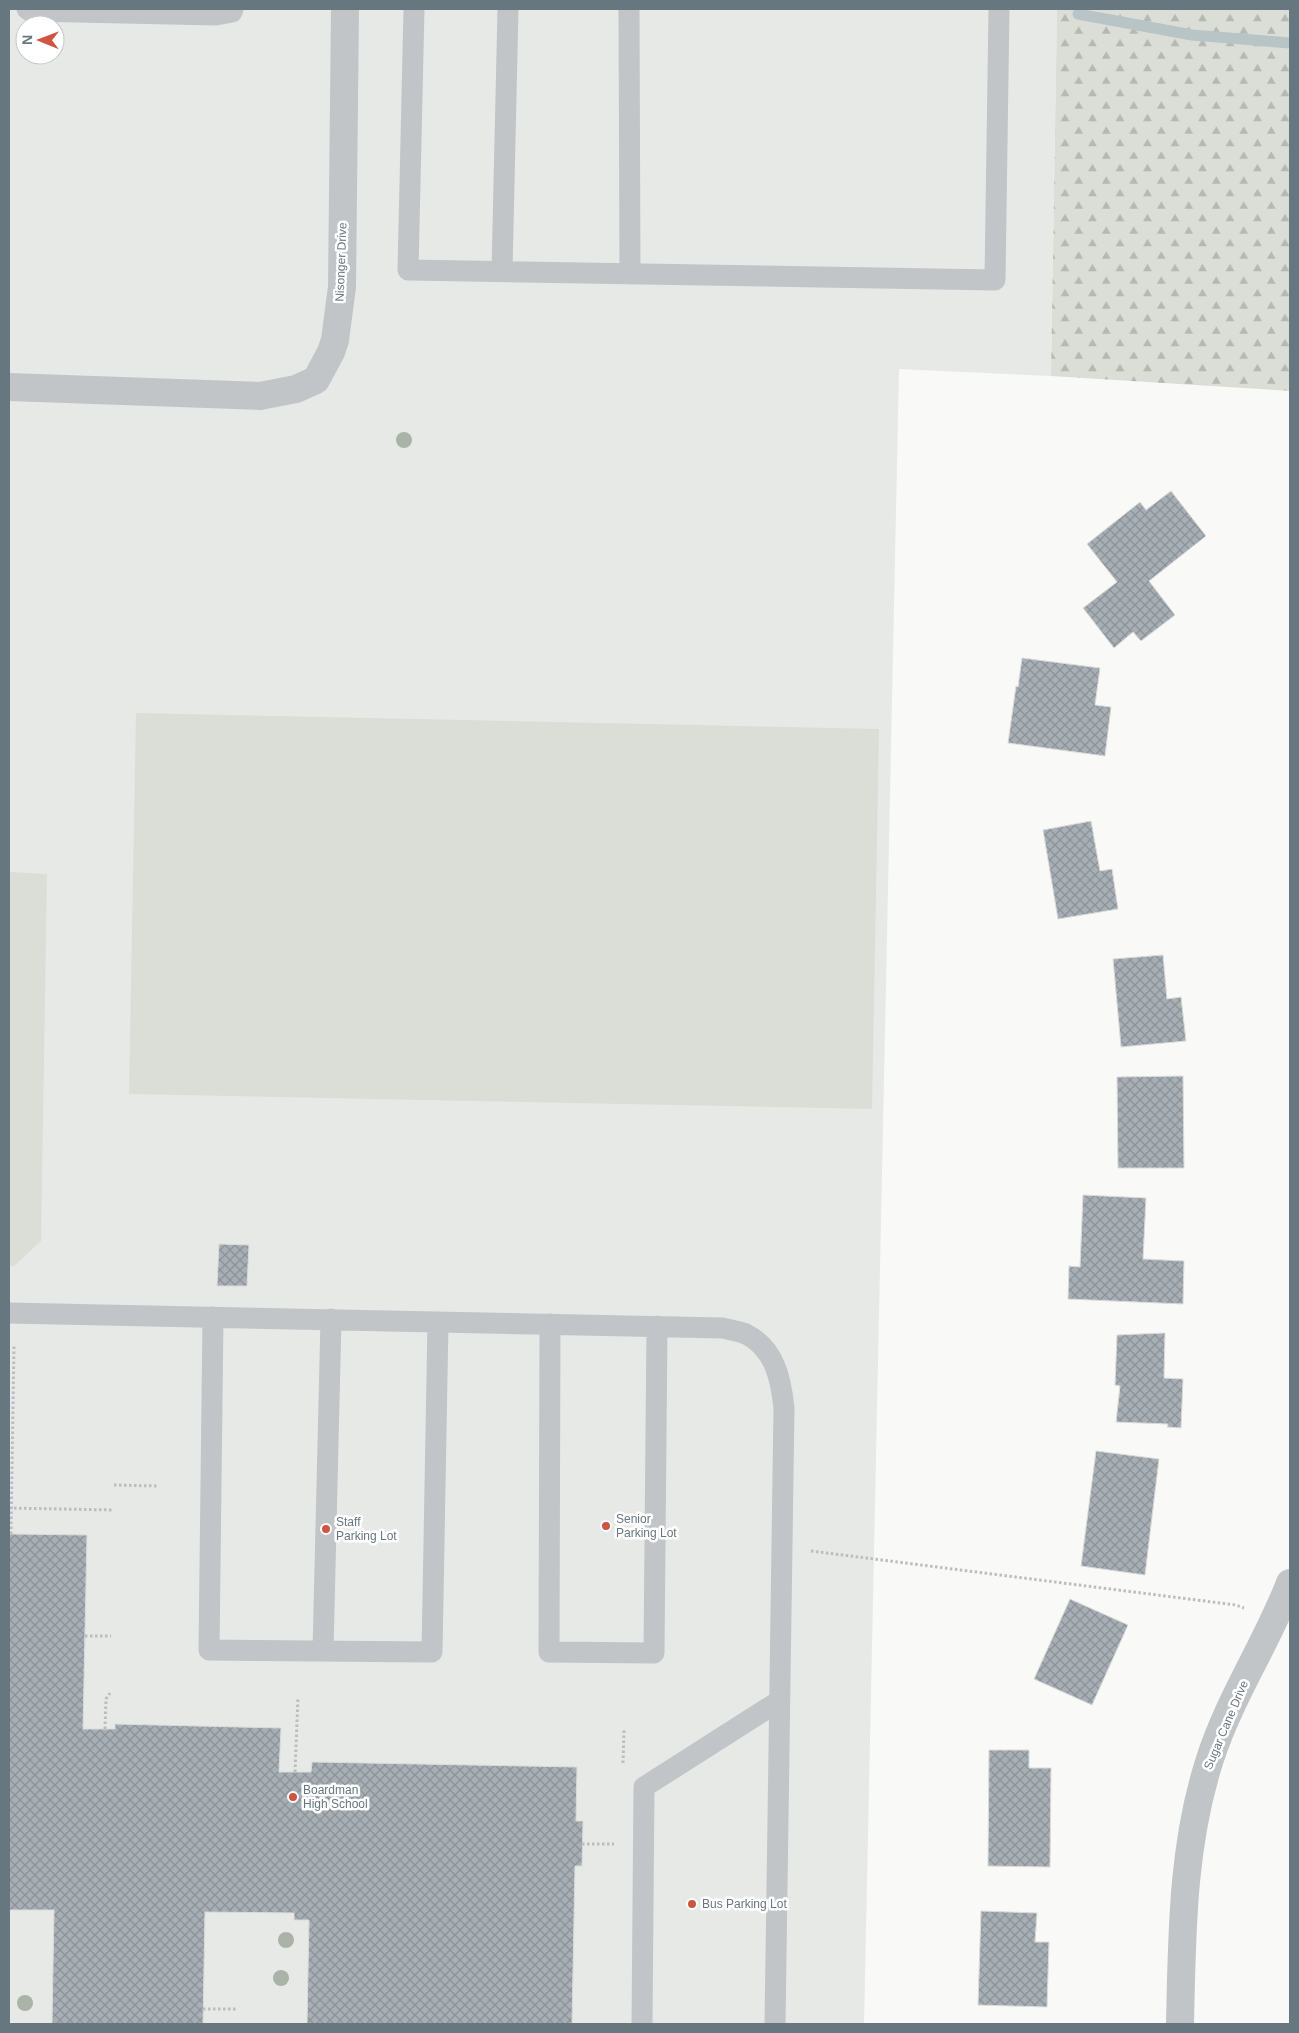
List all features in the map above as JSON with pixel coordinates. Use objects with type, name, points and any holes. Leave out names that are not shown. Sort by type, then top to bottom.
[{"type":"street","name":"Nisonger Drive","points":[[9,387],[260,396],[296,389],[316,380],[331,352],[335,340],[342,287],[345,9]]},
{"type":"street","name":"Sugar Cane Drive","points":[[1180,2024],[1186,1864],[1196,1805],[1210,1757],[1237,1693],[1280,1610],[1290,1583]]},
{"type":"lane","points":[[27,9],[30,11],[216,15],[232,12],[233,9]]},
{"type":"lane","points":[[414,9],[408,270],[995,280],[999,9]]},
{"type":"lane","points":[[502,271],[508,9]]},
{"type":"lane","points":[[629,9],[630,274]]},
{"type":"lane","points":[[12,1313],[723,1328],[746,1334],[762,1346],[774,1363],[781,1385],[784,1408],[775,2024]]},
{"type":"lane","points":[[213,1317],[209,1650],[432,1652],[438,1322]]},
{"type":"lane","points":[[323,1651],[331,1320]]},
{"type":"lane","points":[[550,1324],[549,1652],[654,1654],[657,1326]]},
{"type":"lane","points":[[642,2024],[644,1787],[779,1701]]},
{"type":"path","points":[[12,1313],[10,1508],[12,1534]]},
{"type":"path","points":[[114,1485],[157,1486]]},
{"type":"path","points":[[10,1508],[114,1510]]},
{"type":"path","points":[[781,1547],[1226,1604],[1251,1611]]},
{"type":"path","points":[[85,1636],[111,1636]]},
{"type":"path","points":[[105,1728],[106,1699],[110,1693]]},
{"type":"path","points":[[295,1772],[298,1698]]},
{"type":"path","points":[[623,1763],[624,1730]]},
{"type":"path","points":[[582,1844],[622,1844]]},
{"type":"path","points":[[203,2009],[237,2010]]},
{"type":"shaded area","points":[[9,9],[1057,9],[1051,376],[899,369],[864,2024],[9,2024]]},
{"type":"green space","points":[[1057,9],[1290,9],[1290,391],[1051,376]]},
{"type":"green space","points":[[136,713],[879,729],[872,1109],[129,1094]]},
{"type":"green space","points":[[9,872],[47,874],[41,1241],[14,1266],[9,1266]]},
{"type":"building","points":[[1171,491],[1206,536],[1149,581],[1175,615],[1141,641],[1133,632],[1114,648],[1083,608],[1117,582],[1087,544],[1140,502],[1146,510]]},
{"type":"building","points":[[1022,658],[1100,668],[1095,705],[1111,707],[1105,756],[1008,743]]},
{"type":"building","points":[[1091,821],[1100,871],[1112,869],[1118,909],[1058,919],[1043,830]]},
{"type":"building","points":[[1163,955],[1167,999],[1181,997],[1186,1041],[1121,1047],[1113,959]]},
{"type":"building","points":[[1183,1076],[1184,1168],[1118,1168],[1117,1077]]},
{"type":"building","points":[[1083,1195],[1146,1198],[1143,1259],[1184,1261],[1183,1304],[1068,1299],[1069,1266],[1080,1267]]},
{"type":"building","points":[[219,1244],[249,1245],[247,1286],[217,1286]]},
{"type":"building","points":[[1165,1333],[1164,1378],[1183,1379],[1181,1428],[1167,1427],[1168,1424],[1116,1422],[1120,1386],[1115,1385],[1117,1335]]},
{"type":"building","points":[[1096,1451],[1159,1459],[1145,1575],[1081,1566]]},
{"type":"building","name":"Boardman High School","points":[[9,1534],[87,1535],[83,1729],[115,1729],[115,1724],[281,1728],[279,1772],[311,1772],[312,1762],[577,1767],[576,1821],[583,1821],[582,1866],[575,1866],[572,2024],[307,2024],[309,1920],[294,1920],[294,1913],[205,1912],[203,2024],[52,2024],[54,1910],[9,1910]]},
{"type":"building","points":[[1070,1599],[1128,1625],[1092,1705],[1034,1679]]},
{"type":"building","points":[[989,1750],[1029,1750],[1029,1768],[1051,1768],[1050,1867],[988,1866]]},
{"type":"building","points":[[981,1911],[1037,1913],[1035,1942],[1049,1942],[1047,2007],[978,2005]]},
{"type":"waterway","points":[[1078,14],[1192,35],[1290,43]]},
{"type":"place","name":"Senior Parking Lot","points":[[606,1526]]},
{"type":"place","name":"Staff Parking Lot","points":[[326,1529]]},
{"type":"place","name":"Boardman High School","points":[[293,1797]]},
{"type":"place","name":"Bus Parking Lot","points":[[692,1904]]}]
